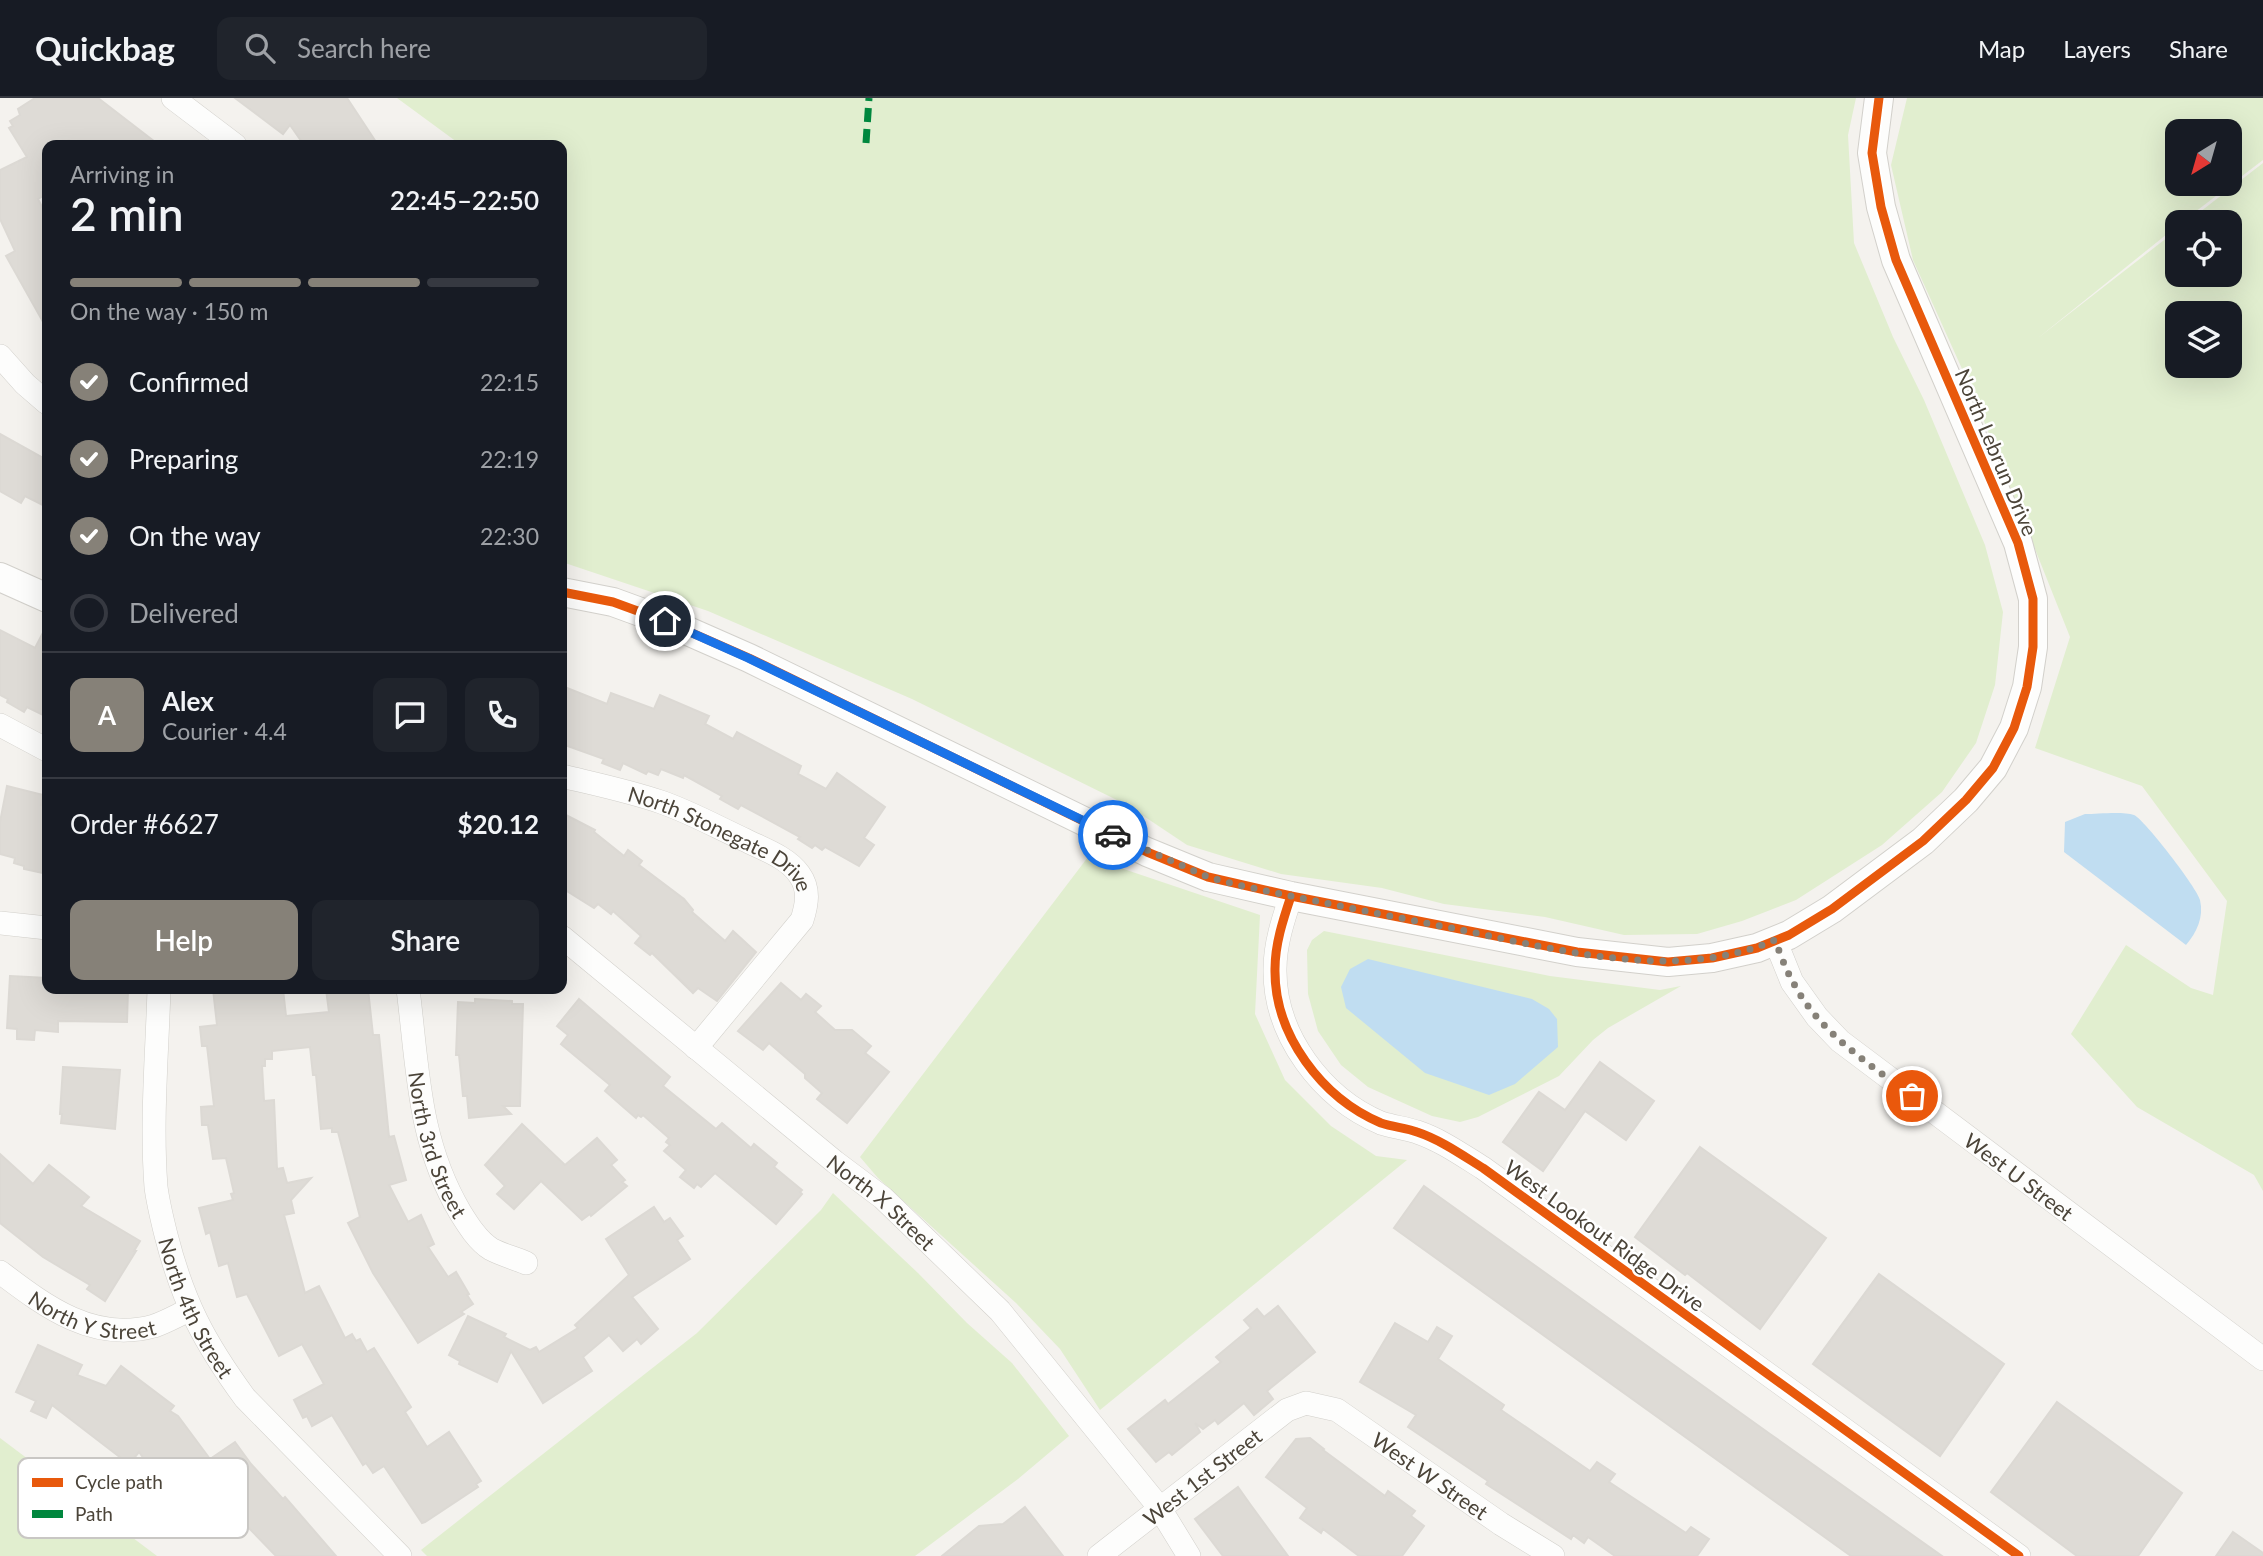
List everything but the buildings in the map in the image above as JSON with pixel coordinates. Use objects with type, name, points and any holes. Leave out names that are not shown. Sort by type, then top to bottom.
[{"type":"street","points":[[173,98],[228,140]]},
{"type":"street","name":"North Lebrun Drive","points":[[567,593],[613,602],[677,626],[1147,852],[1208,877],[1577,952],[1668,962],[1712,958],[1757,948],[1789,935],[1832,909],[1923,841],[1966,800],[1993,768],[2014,728],[2027,687],[2033,647],[2033,599],[2018,543],[1896,260],[1881,207],[1872,153],[1879,98]]},
{"type":"street","points":[[0,356],[42,399]]},
{"type":"street","points":[[0,577],[42,596]]},
{"type":"street","points":[[0,725],[42,747]]},
{"type":"street","name":"North Stonegate Drive","points":[[567,777],[649,798],[676,808],[775,855],[797,871],[804,881],[806,907],[797,926],[696,1048]]},
{"type":"street","name":"West Lookout Ridge Drive","points":[[1291,896],[1280,929],[1275,970],[1280,1007],[1291,1038],[1313,1072],[1349,1105],[1382,1123],[1418,1132],[1449,1146],[1483,1168],[2019,1556]]},
{"type":"street","points":[[0,923],[42,927]]},
{"type":"street","name":"West U Street","points":[[1775,940],[1792,982],[1817,1017],[1840,1041],[2263,1359]]},
{"type":"street","name":"North X Street","points":[[567,941],[835,1162],[883,1198],[1000,1311],[1159,1507],[1189,1556]]},
{"type":"street","name":"North 4th Street","points":[[159,994],[154,1134],[156,1190],[176,1274],[189,1310],[219,1362],[245,1398],[400,1556]]},
{"type":"street","name":"North 3rd Street","points":[[409,994],[424,1122],[434,1158],[452,1197],[479,1238],[491,1248],[526,1263]]},
{"type":"street","name":"North Y Street","points":[[0,1272],[43,1305],[69,1319],[96,1328],[121,1330],[154,1326],[189,1310]]},
{"type":"street","name":"West 1st Street","points":[[1099,1556],[1287,1410],[1306,1403]]},
{"type":"street","name":"West W Street","points":[[1306,1403],[1337,1410],[1501,1524],[1553,1556]]},
{"type":"green space","points":[[397,98],[1856,98],[1848,135],[1854,243],[1985,545],[2003,612],[1995,685],[1976,743],[1942,792],[1882,845],[1796,900],[1742,921],[1697,934],[1624,935],[1545,917],[1444,904],[1382,888],[1281,874],[1187,845],[1127,805],[912,699],[708,611],[567,564],[567,140],[454,140]]},
{"type":"green space","points":[[1907,98],[2263,98],[2263,160],[2242,176],[2242,119],[2165,119],[2165,196],[2216,196],[2198,210],[2165,210],[2165,236],[2038,338],[2165,239],[2165,287],[2242,287],[2242,210],[2202,210],[2220,196],[2242,196],[2242,179],[2263,163],[2263,1191],[2254,1175],[2137,1107],[2071,1034],[2126,945],[2191,988],[2213,995],[2227,901],[2142,786],[2035,748],[2070,637],[1972,391],[1913,260],[1891,165]]},
{"type":"green space","points":[[1088,857],[1260,915],[1255,1014],[1285,1080],[1331,1126],[1376,1156],[1407,1160],[1100,1410],[1060,1349],[1016,1303],[878,1178],[860,1157]]},
{"type":"green space","points":[[1324,931],[1550,976],[1660,990],[1681,986],[1608,1028],[1559,1076],[1478,1117],[1460,1122],[1432,1116],[1368,1087],[1341,1065],[1318,1031],[1308,994],[1307,950],[1312,940]]},
{"type":"green space","points":[[833,1193],[1012,1363],[1069,1436],[1018,1479],[915,1556],[427,1556],[421,1550],[697,1333],[821,1210]]},
{"type":"green space","points":[[0,1438],[27,1458],[18,1458],[18,1538],[133,1538],[157,1556],[0,1556]]},
{"type":"water","points":[[2085,814],[2134,815],[2170,855],[2200,900],[2199,924],[2186,945],[2064,852],[2065,822]]},
{"type":"water","points":[[1368,959],[1532,999],[1549,1009],[1557,1019],[1558,1047],[1515,1084],[1489,1095],[1425,1073],[1346,1008],[1341,987],[1350,969]]},
{"type":"marked path","points":[[866,143],[869,98]]},
{"type":"cycle path","points":[[567,593],[613,602],[665,621],[749,658],[1147,852],[1208,877],[1577,952],[1668,962],[1712,958],[1757,948],[1789,935],[1832,909],[1923,841],[1966,800],[1993,768],[2014,728],[2027,687],[2033,647],[2033,599],[2018,543],[1896,260],[1881,207],[1872,153],[1879,98]]},
{"type":"cycle path","points":[[1291,896],[1276,950],[1277,994],[1293,1040],[1321,1081],[1339,1098],[1381,1123],[1434,1139],[1483,1168],[2019,1556]]},
{"type":"way so far","points":[[1113,835],[1208,877],[1238,885],[1577,952],[1668,962],[1712,958],[1757,948],[1775,940],[1792,982],[1817,1017],[1840,1041],[1912,1096]]},
{"type":"route","points":[[665,621],[748,658],[1113,835]]}]
